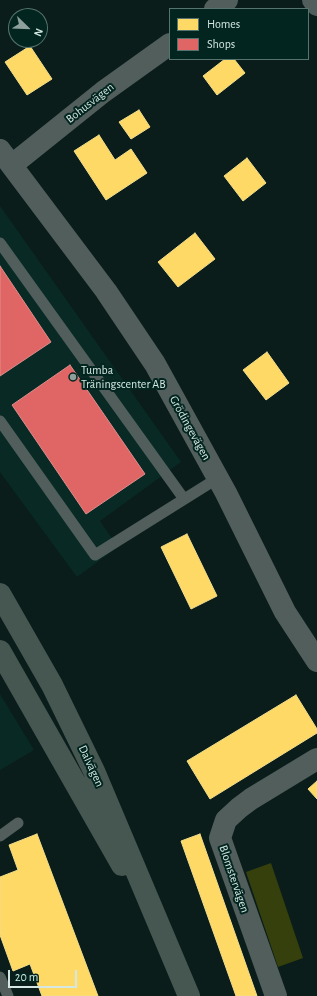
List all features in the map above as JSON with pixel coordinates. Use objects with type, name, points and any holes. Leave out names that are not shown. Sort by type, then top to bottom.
[{"type":"main road","name":"Dalvägen","points":[[0,594],[52,685],[94,771],[142,883],[166,945],[189,996]]},
{"type":"main road","name":"Dalvägen","points":[[0,651],[166,945]]},
{"type":"street","points":[[217,8],[227,0]]},
{"type":"street","points":[[313,0],[317,6]]},
{"type":"street","name":"Bohusvägen","points":[[6,157],[103,92],[169,45]]},
{"type":"street","name":"Grödingevägen","points":[[6,157],[106,291],[155,364],[218,478],[285,612],[317,660]]},
{"type":"street","name":"Blomstervägen","points":[[276,996],[220,838],[226,820],[239,808],[317,758]]},
{"type":"lane","points":[[0,243],[184,499]]},
{"type":"lane","points":[[0,421],[95,555],[218,478]]},
{"type":"lane","points":[[0,836],[18,823]]},
{"type":"lane","points":[[0,977],[8,996]]},
{"type":"shaded area","points":[[0,206],[181,462],[100,521],[118,547],[77,577],[0,472]]},
{"type":"shaded area","points":[[0,694],[34,750],[0,770]]},
{"type":"green space","points":[[271,863],[303,958],[278,967],[246,872]]},
{"type":"building: Homes","points":[[27,48],[31,48],[52,79],[27,95],[5,62]]},
{"type":"building: Homes","points":[[224,60],[235,60],[245,73],[217,95],[203,76]]},
{"type":"building: Homes","points":[[139,110],[150,127],[131,139],[119,122]]},
{"type":"building: Homes","points":[[99,135],[115,160],[131,149],[147,173],[106,200],[74,151]]},
{"type":"building: Homes","points":[[247,158],[266,183],[243,201],[224,176]]},
{"type":"building: Homes","points":[[195,233],[215,259],[178,287],[158,262]]},
{"type":"building: Homes","points":[[267,352],[289,383],[266,400],[243,370]]},
{"type":"building: Homes","points":[[187,534],[217,596],[191,609],[161,547]]},
{"type":"building: Homes","points":[[296,695],[317,729],[317,733],[210,799],[187,761]]},
{"type":"building: Homes","points":[[317,781],[317,799],[308,789]]},
{"type":"building: Homes","points":[[37,834],[98,996],[42,996],[30,964],[13,971],[0,935],[0,877],[18,870],[9,845]]},
{"type":"building: Homes","points":[[200,834],[257,996],[236,996],[181,841]]},
{"type":"building: Shops","points":[[0,266],[51,342],[0,376]]},
{"type":"building: Shops","points":[[70,365],[145,474],[86,514],[12,405]]},
{"type":"place","name":"Tumba Träningscenter AB","points":[[73,377]]}]
